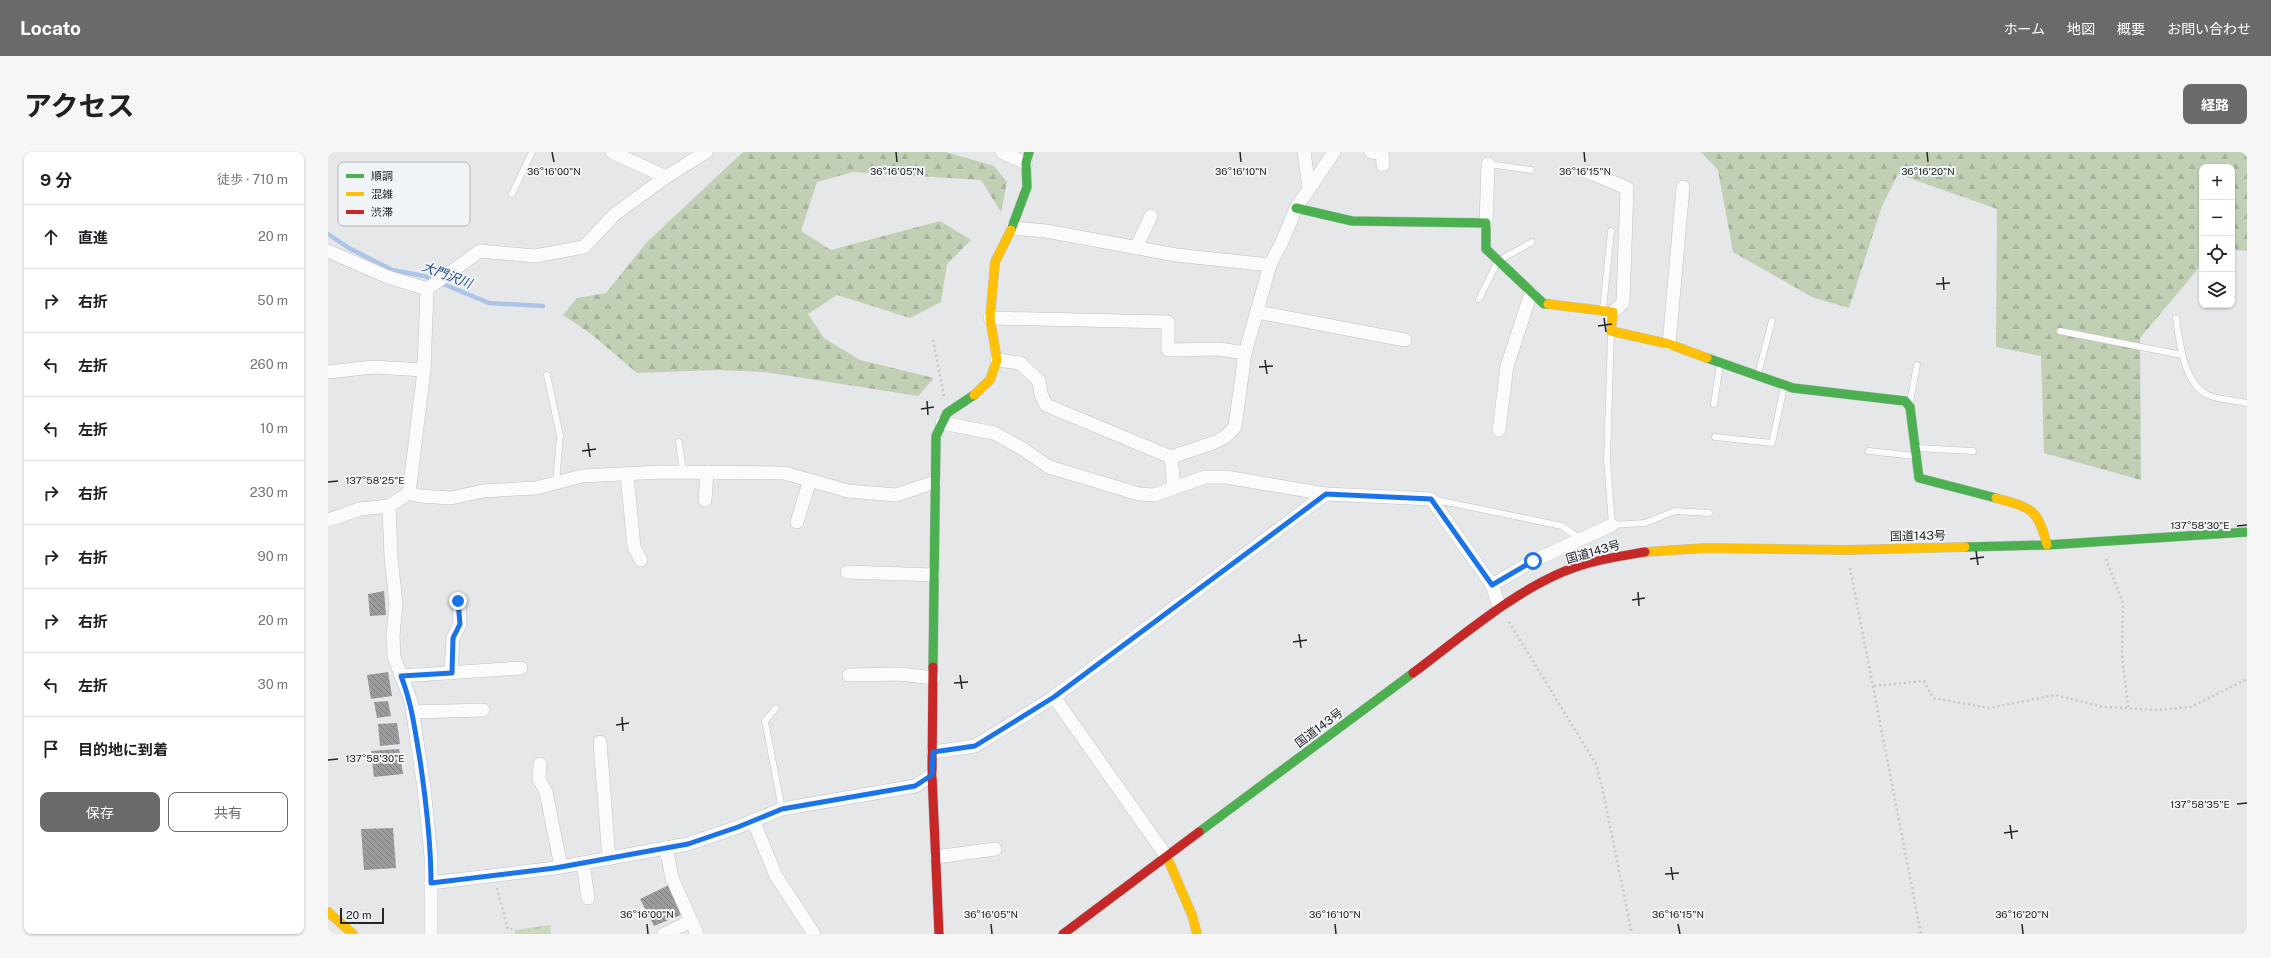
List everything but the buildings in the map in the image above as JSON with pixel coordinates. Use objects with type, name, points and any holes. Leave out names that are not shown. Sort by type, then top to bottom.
[{"type":"main road","points":[[939,934],[932,775],[936,436],[945,418],[978,392],[990,380],[997,360],[990,318],[995,262],[1012,228],[1027,187],[1028,158]]},
{"type":"main road","points":[[1296,208],[1352,221],[1486,223],[1486,249],[1544,304],[1608,312],[1611,331],[1669,344],[1793,388],[1905,401],[1910,407],[1919,478],[2025,506],[2041,521],[2046,545]]},
{"type":"main road","name":"国道143号","points":[[1063,934],[1500,608],[1545,581],[1575,567],[1631,554],[1662,550],[1706,548],[1846,550],[2046,545],[2247,532]]},
{"type":"main road","points":[[1167,857],[1192,915],[1197,934]]},
{"type":"main road","points":[[328,912],[353,934]]},
{"type":"street","points":[[612,152],[666,177]]},
{"type":"street","points":[[427,289],[480,251],[535,256],[584,247],[615,214],[666,177],[706,152]]},
{"type":"street","points":[[1002,152],[1028,158]]},
{"type":"street","points":[[1304,152],[1309,187]]},
{"type":"street","points":[[997,360],[1020,363],[1039,381],[1040,394],[1046,405],[1171,457],[1213,443],[1225,437],[1235,427],[1245,353],[1270,264],[1282,242],[1296,208],[1334,152]]},
{"type":"street","points":[[1371,152],[1382,153],[1383,165]]},
{"type":"street","points":[[1486,223],[1488,164]]},
{"type":"street","points":[[1588,172],[1627,188],[1623,303],[1608,312]]},
{"type":"street","points":[[1669,344],[1683,187]]},
{"type":"street","points":[[1136,248],[1151,216]]},
{"type":"street","points":[[1012,228],[1046,231],[1176,255],[1270,264]]},
{"type":"street","points":[[328,251],[388,277],[427,289]]},
{"type":"street","points":[[409,493],[424,370],[427,289]]},
{"type":"street","points":[[1499,430],[1507,366],[1531,292]]},
{"type":"street","points":[[1257,312],[1405,340]]},
{"type":"street","points":[[990,318],[1168,322],[1168,350],[1219,349],[1245,353]]},
{"type":"street","points":[[328,372],[373,367],[424,370]]},
{"type":"street","points":[[945,418],[994,433],[1023,449],[1049,467],[1139,494],[1154,495],[1204,477],[1226,477],[1326,494],[1431,499],[1492,585],[1500,608]]},
{"type":"street","points":[[1171,457],[1174,488]]},
{"type":"street","points":[[328,520],[360,509],[389,506],[409,493],[420,496],[451,498],[483,491],[536,488],[582,476],[683,472],[784,473],[848,491],[896,495],[935,482]]},
{"type":"street","points":[[705,500],[706,472]]},
{"type":"street","points":[[627,475],[634,547],[641,560]]},
{"type":"street","points":[[797,522],[810,480]]},
{"type":"street","points":[[933,752],[975,746],[1054,697],[1326,494]]},
{"type":"street","points":[[389,506],[391,557],[396,604],[393,636],[394,657],[411,701],[426,803],[431,856],[431,934]]},
{"type":"street","points":[[1492,585],[1533,561],[1612,526]]},
{"type":"street","points":[[846,572],[934,575]]},
{"type":"street","points":[[452,673],[453,638],[460,624],[458,601]]},
{"type":"street","points":[[401,676],[521,668]]},
{"type":"street","points":[[849,675],[900,674],[934,678]]},
{"type":"street","points":[[1054,697],[1167,857]]},
{"type":"street","points":[[412,712],[483,710]]},
{"type":"street","points":[[600,742],[609,859]]},
{"type":"street","points":[[540,764],[539,778],[546,792],[562,867]]},
{"type":"street","points":[[431,883],[562,867],[688,844],[782,809],[915,786],[932,775]]},
{"type":"street","points":[[754,820],[776,876],[814,934]]},
{"type":"street","points":[[666,848],[672,878],[697,934]]},
{"type":"street","points":[[936,857],[995,850]]},
{"type":"street","points":[[583,863],[588,898]]},
{"type":"street","points":[[664,934],[691,921]]},
{"type":"lane","points":[[512,194],[532,152]]},
{"type":"lane","points":[[1488,164],[1531,170]]},
{"type":"lane","points":[[1608,312],[1611,231]]},
{"type":"lane","points":[[1478,299],[1498,261],[1532,242]]},
{"type":"lane","points":[[2176,318],[2182,355],[2194,382],[2207,395],[2247,403]]},
{"type":"lane","points":[[1758,375],[1772,321]]},
{"type":"lane","points":[[1611,331],[1607,460],[1612,526],[1645,523],[1674,511],[1709,513]]},
{"type":"lane","points":[[2060,331],[2182,355]]},
{"type":"lane","points":[[1714,404],[1721,362]]},
{"type":"lane","points":[[1910,407],[1917,365]]},
{"type":"lane","points":[[547,375],[560,436],[556,483]]},
{"type":"lane","points":[[1715,437],[1772,443],[1785,385]]},
{"type":"lane","points":[[679,442],[683,472]]},
{"type":"lane","points":[[1869,451],[1973,451]]},
{"type":"lane","points":[[1431,499],[1562,526],[1581,540]]},
{"type":"lane","points":[[776,708],[765,721],[782,809]]},
{"type":"path","points":[[933,340],[945,418]]},
{"type":"path","points":[[2099,541],[2123,603],[2122,655],[2128,707]]},
{"type":"path","points":[[1846,550],[1874,686],[1921,934]]},
{"type":"path","points":[[1500,608],[1596,764],[1632,934]]},
{"type":"path","points":[[1874,686],[1924,681],[1933,698],[1989,708],[2055,695],[2104,707],[2128,707],[2157,710],[2191,707],[2247,679]]},
{"type":"path","points":[[494,875],[508,929],[513,929]]},
{"type":"green space","points":[[743,152],[946,152],[994,166],[1007,182],[1001,212],[981,180],[853,172],[817,182],[801,231],[831,250],[940,221],[971,240],[947,264],[941,302],[910,318],[837,295],[808,314],[824,338],[860,360],[934,378],[918,396],[765,372],[716,370],[637,373],[591,334],[563,315],[577,298],[606,293],[647,242]]},
{"type":"green space","points":[[1701,152],[2247,152],[2247,251],[2235,250],[2235,164],[2199,164],[2199,268],[2140,338],[2141,480],[2044,453],[2041,356],[1996,347],[1997,209],[1898,174],[1882,206],[1849,308],[1814,298],[1733,252],[1718,170]]},
{"type":"green space","points":[[550,925],[551,934],[515,934],[515,930]]},
{"type":"waterway","name":"大門沢川","points":[[328,234],[349,248],[392,270],[424,276],[489,303],[543,306]]},
{"type":"traffic: fast","points":[[1011,230],[1027,187],[1026,163],[1029,152]]},
{"type":"traffic: fast","points":[[1296,208],[1352,221],[1486,223],[1486,249],[1544,304],[1548,304]]},
{"type":"traffic: fast","points":[[1707,358],[1793,388],[1905,401],[1910,407],[1919,478],[1996,498]]},
{"type":"traffic: fast","points":[[933,667],[936,436],[947,413],[974,395]]},
{"type":"traffic: fast","points":[[1965,547],[2047,545],[2247,532]]},
{"type":"traffic: fast","points":[[1199,832],[1413,673]]},
{"type":"traffic: slow","points":[[974,395],[990,380],[997,360],[990,318],[995,262],[1011,230]]},
{"type":"traffic: slow","points":[[1548,304],[1613,312],[1611,331],[1669,344],[1707,358]]},
{"type":"traffic: slow","points":[[1996,498],[2017,504],[2031,511],[2040,523],[2047,545]]},
{"type":"traffic: slow","points":[[1645,552],[1706,548],[1846,550],[1965,547]]},
{"type":"traffic: slow","points":[[1167,857],[1192,915],[1197,934]]},
{"type":"traffic: slow","points":[[328,912],[353,934]]},
{"type":"traffic: jam","points":[[1413,673],[1513,599],[1555,575],[1585,564],[1645,552]]},
{"type":"traffic: jam","points":[[933,667],[932,775],[939,934]]},
{"type":"traffic: jam","points":[[1063,934],[1199,832]]},
{"type":"route","points":[[458,601],[460,624],[453,638],[452,673],[401,676],[411,701],[424,788],[431,856],[431,883],[555,868],[688,844],[738,827],[774,811],[915,786],[932,775],[933,752],[975,746],[1054,697],[1326,494],[1431,499],[1492,585],[1533,561]]}]
